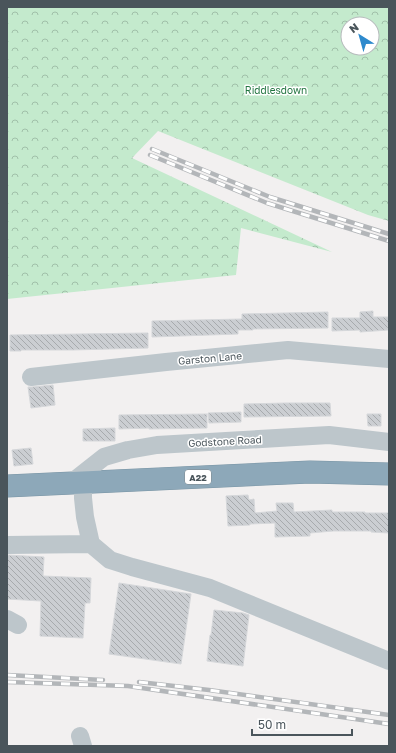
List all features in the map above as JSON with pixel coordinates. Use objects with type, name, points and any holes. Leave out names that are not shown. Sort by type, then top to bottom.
[{"type":"highway","name":"A22","points":[[7,486],[310,472],[389,474]]},
{"type":"street","name":"Garston Lane","points":[[31,377],[288,350],[389,359]]},
{"type":"street","name":"Godstone Road","points":[[77,483],[104,457],[128,450],[157,445],[329,435],[389,442]]},
{"type":"street","points":[[77,483],[83,498],[84,517],[92,544],[110,560],[210,588],[389,661]]},
{"type":"street","points":[[7,545],[92,544]]},
{"type":"green space","name":"Riddlesdown","points":[[7,7],[389,7],[389,221],[368,215],[158,131],[132,158],[332,252],[241,228],[236,275],[7,299]]},
{"type":"building","points":[[373,311],[373,317],[389,317],[388,330],[360,332],[360,330],[332,331],[332,318],[360,318],[360,312]]},
{"type":"building","points":[[328,312],[328,328],[253,329],[238,330],[238,334],[152,337],[152,321],[242,319],[242,314]]},
{"type":"building","points":[[148,333],[148,348],[10,351],[10,335]]},
{"type":"building","points":[[53,385],[55,405],[31,408],[28,387]]},
{"type":"building","points":[[330,403],[331,416],[244,417],[244,404]]},
{"type":"building","points":[[241,412],[241,422],[209,423],[208,413]]},
{"type":"building","points":[[207,414],[207,428],[119,429],[119,415]]},
{"type":"building","points":[[367,414],[381,414],[381,426],[368,426]]},
{"type":"building","points":[[115,428],[115,441],[83,441],[83,429]]},
{"type":"building","points":[[31,448],[33,464],[14,466],[12,450]]},
{"type":"building","points":[[248,495],[249,500],[254,499],[255,513],[277,511],[276,503],[293,503],[294,512],[332,510],[332,512],[389,513],[389,533],[371,531],[333,531],[310,533],[310,536],[275,537],[275,523],[228,526],[226,496]]},
{"type":"building","points":[[7,555],[44,557],[43,576],[91,578],[90,603],[85,603],[83,638],[40,636],[41,601],[7,599]]},
{"type":"building","points":[[119,583],[191,594],[181,664],[109,654]]},
{"type":"building","points":[[214,610],[249,615],[243,666],[207,661]]},
{"type":"railway","points":[[152,149],[270,197],[389,234]]},
{"type":"railway","points":[[150,155],[267,203],[389,241]]},
{"type":"railway","points":[[7,675],[103,680]]},
{"type":"railway","points":[[7,682],[128,686],[389,724]]},
{"type":"railway","points":[[139,682],[209,690],[389,715]]}]
